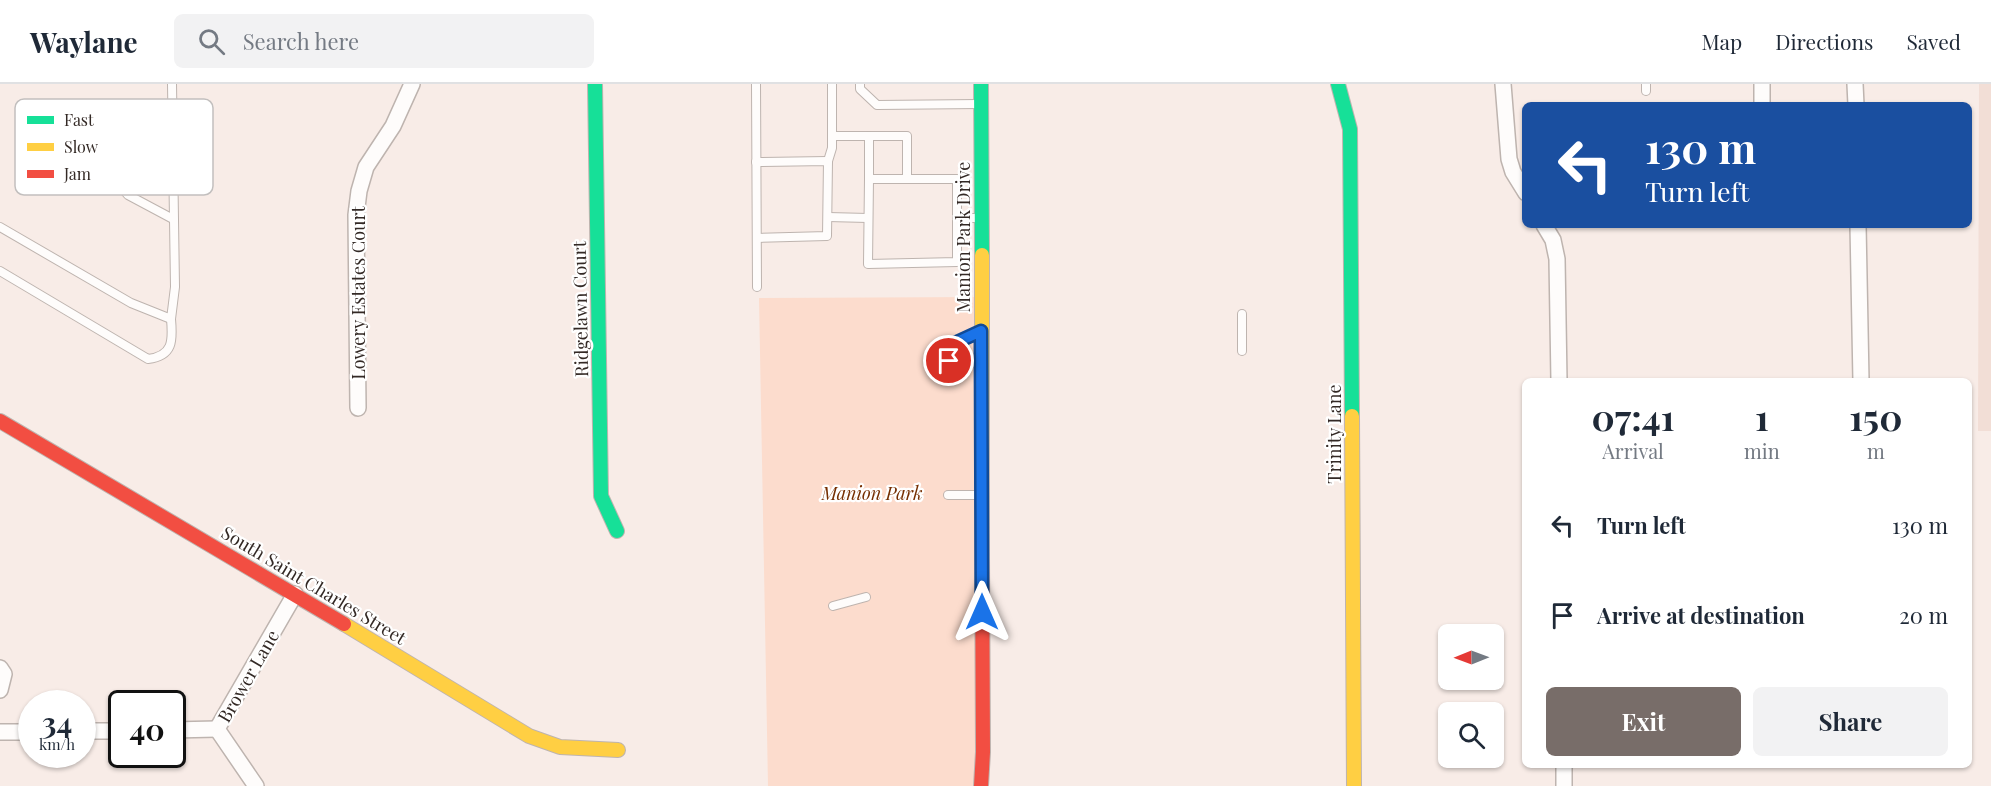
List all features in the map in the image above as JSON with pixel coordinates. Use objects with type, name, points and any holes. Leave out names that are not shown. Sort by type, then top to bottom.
[{"type":"street","name":"Lowery Estates Court","points":[[358,408],[356,215],[359,191],[366,167],[393,126],[412,84]]},
{"type":"street","name":"Ridgelawn Court","points":[[595,84],[601,496],[617,531]]},
{"type":"street","name":"Manion Park Drive","points":[[981,84],[983,752],[981,786]]},
{"type":"street","name":"Trinity Lane","points":[[1338,84],[1350,129],[1354,786]]},
{"type":"street","points":[[1503,84],[1509,159],[1513,172],[1522,187]]},
{"type":"street","points":[[1762,84],[1762,102]]},
{"type":"street","points":[[1855,84],[1856,102]]},
{"type":"street","points":[[1546,228],[1553,240],[1557,258],[1559,378]]},
{"type":"street","points":[[1858,228],[1861,378]]},
{"type":"street","name":"South Saint Charles Street","points":[[0,421],[295,594],[529,736],[549,745],[564,748],[618,750]]},
{"type":"street","name":"Brower Lane","points":[[256,786],[217,729],[295,594]]},
{"type":"street","points":[[0,668],[4,674],[0,690]]},
{"type":"street","points":[[186,730],[217,729]]},
{"type":"street","points":[[0,732],[18,732]]},
{"type":"street","points":[[1564,768],[1564,786]]},
{"type":"lane","points":[[172,84],[172,99]]},
{"type":"lane","points":[[756,84],[758,287]]},
{"type":"lane","points":[[757,238],[828,237],[828,161],[832,148],[832,84]]},
{"type":"lane","points":[[860,84],[860,89],[877,105],[981,104]]},
{"type":"lane","points":[[832,136],[907,136],[907,179]]},
{"type":"lane","points":[[869,136],[868,264],[957,262],[957,179],[869,179]]},
{"type":"lane","points":[[756,162],[828,161]]},
{"type":"lane","points":[[128,195],[173,219]]},
{"type":"lane","points":[[0,271],[148,358],[160,357],[169,349],[172,335],[171,319],[175,287],[173,195]]},
{"type":"lane","points":[[828,217],[868,218]]},
{"type":"lane","points":[[957,218],[981,218]]},
{"type":"lane","points":[[0,227],[130,303],[171,319]]},
{"type":"lane","points":[[1242,314],[1242,351]]},
{"type":"lane","points":[[949,361],[955,343],[981,331]]},
{"type":"lane","points":[[948,495],[982,495]]},
{"type":"lane","points":[[833,606],[866,597]]},
{"type":"shaded area","points":[[1979,84],[1991,84],[1991,431],[1978,431]]},
{"type":"green space","name":"Manion Park","points":[[981,297],[984,786],[768,786],[759,298]]},
{"type":"traffic: fast","points":[[595,84],[601,496],[617,531]]},
{"type":"traffic: fast","points":[[981,84],[982,255]]},
{"type":"traffic: fast","points":[[1338,84],[1350,129],[1352,416]]},
{"type":"traffic: slow","points":[[982,255],[982,557]]},
{"type":"traffic: slow","points":[[1352,416],[1354,786]]},
{"type":"traffic: slow","points":[[344,624],[529,736],[560,747],[618,750]]},
{"type":"traffic: jam","points":[[0,421],[344,624]]},
{"type":"traffic: jam","points":[[981,786],[983,752],[982,557]]},
{"type":"route","points":[[949,361],[955,343],[981,331],[982,612]]}]
